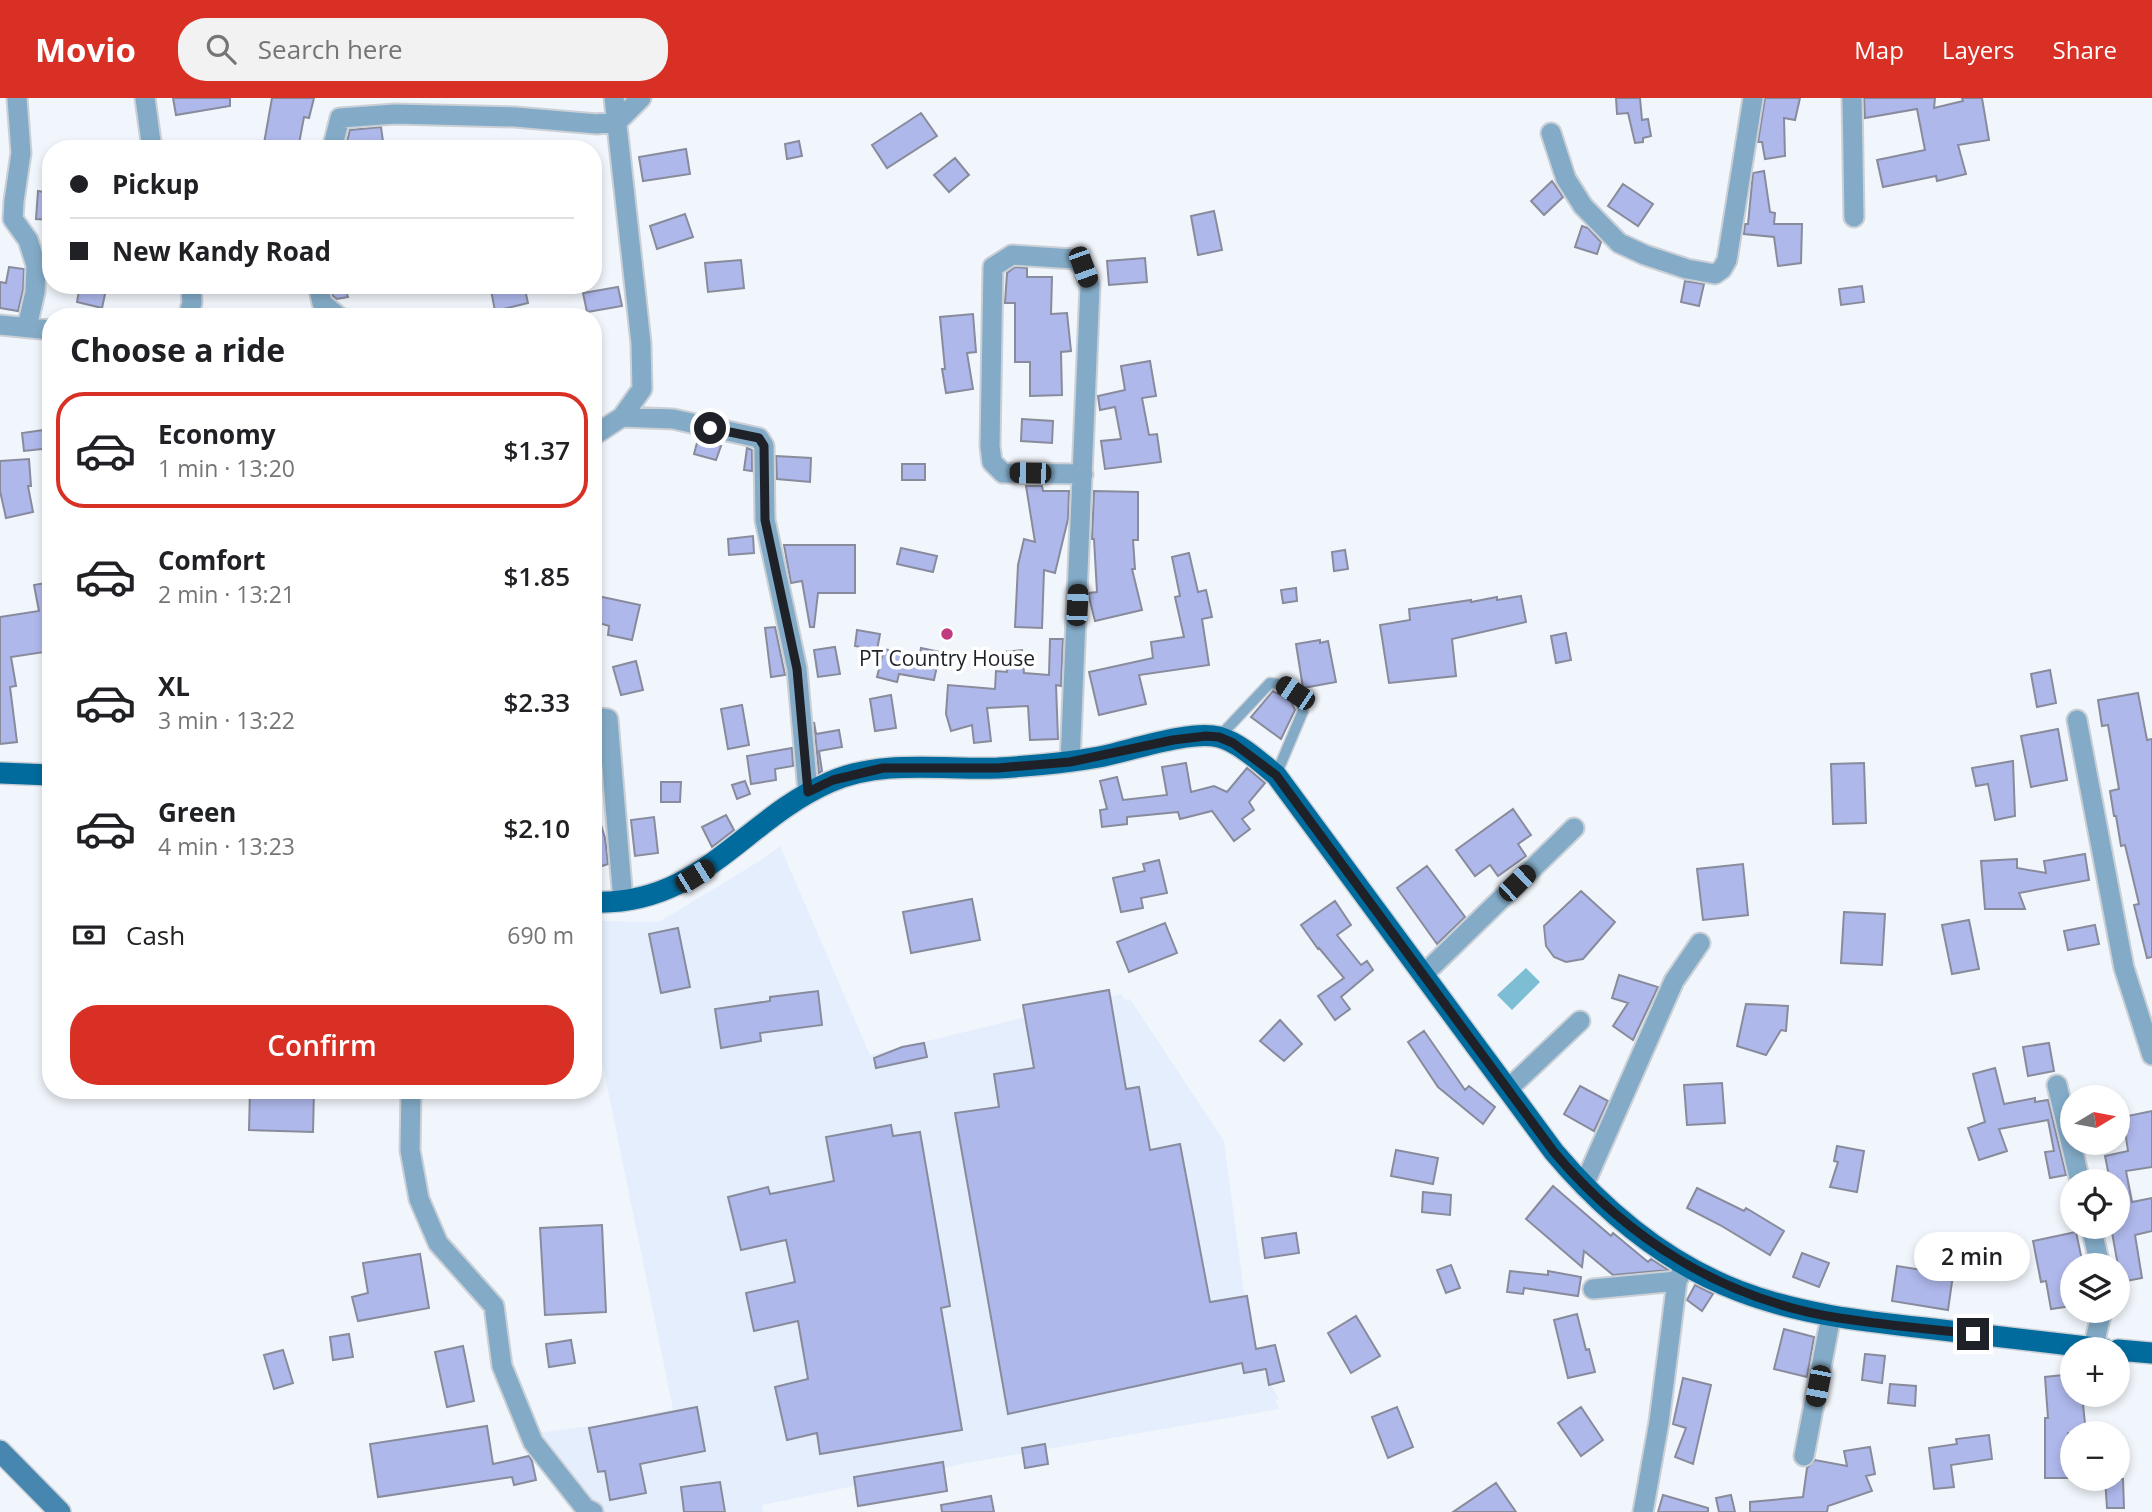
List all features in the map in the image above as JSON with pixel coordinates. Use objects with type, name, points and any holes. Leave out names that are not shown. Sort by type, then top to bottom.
[{"type":"main road","points":[[602,902],[624,901],[652,895],[695,876],[808,792],[833,780],[883,768],[998,768],[1070,762],[1173,740],[1219,737],[1233,743],[1276,775],[1554,1152],[1584,1185],[1682,1273],[1786,1307],[1831,1317],[2060,1344]]},
{"type":"main road","points":[[0,773],[42,775]]},
{"type":"main road","points":[[2130,1351],[2152,1353]]},
{"type":"main road","points":[[0,1451],[60,1512]]},
{"type":"street","points":[[16,98],[21,153],[13,201],[13,219],[28,240],[36,265],[35,292],[27,327]]},
{"type":"street","points":[[145,98],[151,140]]},
{"type":"street","points":[[602,432],[622,417],[642,389],[641,343],[614,98]]},
{"type":"street","points":[[334,140],[340,118],[395,114],[515,117],[597,124],[618,121],[641,98]]},
{"type":"street","points":[[1551,133],[1566,179],[1583,206],[1619,243],[1687,269],[1715,274],[1727,260],[1753,98]]},
{"type":"street","points":[[1852,98],[1854,217]]},
{"type":"street","points":[[1070,762],[1083,474],[1090,286],[1083,267],[1074,259],[1012,255],[993,267],[992,462],[1003,473],[1083,474]]},
{"type":"street","points":[[0,325],[42,329]]},
{"type":"street","points":[[622,417],[673,419],[759,438],[764,446],[765,520],[797,669],[808,792]]},
{"type":"street","points":[[602,718],[608,719],[624,901]]},
{"type":"street","points":[[2077,720],[2124,968],[2152,1055]]},
{"type":"street","points":[[1423,975],[1574,828]]},
{"type":"street","points":[[1584,1185],[1674,981],[1700,943]]},
{"type":"street","points":[[1508,1089],[1580,1021]]},
{"type":"street","points":[[2057,1085],[2077,1169]]},
{"type":"street","points":[[411,1099],[412,1162],[419,1199],[438,1243],[494,1306],[502,1366],[533,1442],[585,1508],[593,1512]]},
{"type":"street","points":[[1593,1289],[1682,1273],[1643,1512]]},
{"type":"street","points":[[1804,1456],[1831,1317]]},
{"type":"lane","points":[[1219,737],[1249,711],[1270,683],[1281,684],[1295,693],[1303,710],[1276,775]]},
{"type":"lane","points":[[1285,732],[1290,744]]},
{"type":"shaded area","points":[[780,846],[870,1055],[1121,994],[1125,1000],[1130,999],[1224,1141],[1252,1352],[1279,1399],[1275,1400],[1279,1409],[967,1463],[762,1505],[763,1512],[594,1512],[537,1433],[606,1424],[673,1409],[602,1061],[602,921],[659,922]]},
{"type":"water","points":[[1526,968],[1540,982],[1512,1010],[1497,995]]},
{"type":"building","points":[[173,98],[230,98],[230,106],[176,115]]},
{"type":"building","points":[[272,98],[314,98],[309,118],[304,117],[300,140],[265,140]]},
{"type":"building","points":[[1616,98],[1640,98],[1642,120],[1648,119],[1651,136],[1643,138],[1643,142],[1635,143],[1628,113],[1617,114]]},
{"type":"building","points":[[1765,98],[1800,98],[1795,120],[1784,118],[1785,156],[1765,159],[1762,142],[1758,142]]},
{"type":"building","points":[[1864,98],[1935,98],[1934,108],[1963,101],[1962,98],[1982,98],[1989,140],[1958,145],[1966,174],[1937,181],[1936,176],[1883,187],[1877,160],[1925,150],[1917,109],[1865,118]]},
{"type":"building","points":[[921,113],[937,136],[887,168],[872,145]]},
{"type":"building","points":[[381,127],[383,140],[347,140],[350,130]]},
{"type":"building","points":[[799,141],[802,156],[787,159],[785,144]]},
{"type":"building","points":[[686,149],[690,174],[643,181],[639,157]]},
{"type":"building","points":[[955,158],[969,175],[949,192],[934,175]]},
{"type":"building","points":[[1764,171],[1770,212],[1775,213],[1774,224],[1802,224],[1801,263],[1778,266],[1774,237],[1744,234],[1745,224],[1748,224],[1753,173]]},
{"type":"building","points":[[1552,181],[1563,197],[1544,215],[1531,201]]},
{"type":"building","points":[[1623,184],[1653,204],[1638,226],[1608,206]]},
{"type":"building","points":[[38,191],[42,192],[42,219],[36,219]]},
{"type":"building","points":[[1214,211],[1222,250],[1198,255],[1191,216]]},
{"type":"building","points":[[685,214],[693,237],[657,249],[650,226]]},
{"type":"building","points":[[1582,226],[1588,228],[1601,242],[1597,254],[1575,247]]},
{"type":"building","points":[[1145,258],[1147,282],[1109,285],[1107,261]]},
{"type":"building","points":[[741,260],[744,288],[708,292],[705,263]]},
{"type":"building","points":[[9,267],[24,269],[18,311],[0,308],[0,282],[6,283]]},
{"type":"building","points":[[1015,267],[1027,268],[1027,277],[1052,277],[1051,314],[1067,313],[1071,351],[1061,352],[1062,395],[1030,396],[1030,362],[1015,362],[1015,303],[1005,303],[1007,273]]},
{"type":"building","points":[[1685,281],[1704,284],[1699,306],[1681,302]]},
{"type":"building","points":[[1862,286],[1864,302],[1841,305],[1839,289]]},
{"type":"building","points":[[618,287],[622,306],[602,309],[586,308],[583,294],[602,294],[602,290]]},
{"type":"building","points":[[78,294],[105,294],[102,308],[77,302]]},
{"type":"building","points":[[347,294],[348,297],[337,299],[333,296]]},
{"type":"building","points":[[492,294],[526,294],[528,303],[494,308]]},
{"type":"building","points":[[973,314],[976,352],[967,353],[973,389],[946,393],[940,317]]},
{"type":"building","points":[[1150,361],[1156,396],[1142,398],[1149,435],[1157,434],[1161,462],[1105,469],[1101,441],[1121,439],[1115,407],[1100,410],[1098,396],[1125,390],[1121,366]]},
{"type":"building","points":[[1022,419],[1053,421],[1052,443],[1021,441]]},
{"type":"building","points":[[42,430],[42,449],[24,451],[22,433]]},
{"type":"building","points":[[698,439],[721,446],[716,460],[694,454]]},
{"type":"building","points":[[747,448],[752,450],[752,471],[744,470]]},
{"type":"building","points":[[776,456],[811,458],[810,482],[777,479]]},
{"type":"building","points":[[29,459],[31,486],[28,486],[33,512],[6,518],[0,491],[0,461]]},
{"type":"building","points":[[902,464],[925,464],[925,480],[902,480]]},
{"type":"building","points":[[1026,486],[1042,486],[1043,491],[1069,491],[1068,519],[1055,573],[1044,570],[1042,628],[1015,627],[1018,565],[1024,539],[1035,542]]},
{"type":"building","points":[[1094,491],[1138,492],[1138,540],[1133,540],[1135,569],[1132,569],[1142,610],[1095,621],[1089,597],[1089,593],[1097,592],[1092,539]]},
{"type":"building","points":[[753,536],[754,553],[729,555],[728,539]]},
{"type":"building","points":[[784,545],[855,545],[855,593],[818,593],[814,627],[810,627],[802,581],[791,583]]},
{"type":"building","points":[[901,548],[937,556],[933,572],[897,564]]},
{"type":"building","points":[[1345,550],[1348,569],[1334,571],[1332,552]]},
{"type":"building","points":[[1189,553],[1198,592],[1206,590],[1212,617],[1202,619],[1209,665],[1139,675],[1146,704],[1099,715],[1089,672],[1153,658],[1151,642],[1184,637],[1175,597],[1180,596],[1172,557]]},
{"type":"building","points":[[42,584],[42,652],[11,657],[16,686],[10,687],[17,742],[0,744],[0,617],[39,611],[34,585]]},
{"type":"building","points":[[1296,588],[1297,601],[1283,603],[1281,590]]},
{"type":"building","points":[[1521,596],[1526,622],[1452,639],[1456,676],[1389,683],[1380,625],[1410,620],[1409,609]]},
{"type":"building","points":[[602,597],[640,605],[632,640],[608,635],[609,626],[602,624]]},
{"type":"building","points":[[775,627],[785,675],[771,677],[765,628]]},
{"type":"building","points":[[857,630],[880,634],[877,650],[855,646]]},
{"type":"building","points":[[1566,633],[1571,660],[1556,663],[1551,636]]},
{"type":"building","points":[[1050,639],[1063,639],[1061,686],[1056,685],[1058,739],[1030,740],[1028,706],[987,708],[991,741],[974,743],[972,725],[951,731],[946,714],[948,685],[995,689],[996,671],[1007,672],[1005,652],[1022,650],[1024,673],[1049,675]]},
{"type":"building","points":[[1320,640],[1320,643],[1328,641],[1336,682],[1303,688],[1296,644]]},
{"type":"building","points":[[835,647],[840,674],[818,677],[814,650]]},
{"type":"building","points":[[921,648],[940,652],[934,680],[899,674],[897,682],[877,677],[884,649],[919,658]]},
{"type":"building","points":[[636,661],[643,690],[621,695],[613,667]]},
{"type":"building","points":[[2050,670],[2056,703],[2037,707],[2031,674]]},
{"type":"building","points":[[1273,691],[1291,701],[1295,710],[1281,739],[1251,717]]},
{"type":"building","points":[[2138,693],[2147,740],[2152,739],[2152,957],[2147,958],[2134,905],[2139,904],[2125,845],[2121,846],[2114,816],[2110,791],[2119,789],[2108,725],[2102,726],[2098,700]]},
{"type":"building","points":[[891,695],[896,728],[875,731],[870,699]]},
{"type":"building","points":[[742,705],[749,745],[728,749],[721,709]]},
{"type":"building","points":[[814,722],[816,734],[839,730],[842,747],[819,751],[822,771],[819,773]]},
{"type":"building","points":[[2058,729],[2067,780],[2031,787],[2021,736]]},
{"type":"building","points":[[792,748],[793,766],[775,769],[776,780],[751,784],[747,756]]},
{"type":"building","points":[[2013,761],[2015,816],[1995,820],[1988,784],[1976,786],[1972,768]]},
{"type":"building","points":[[1186,763],[1191,792],[1214,786],[1227,792],[1247,768],[1265,783],[1249,802],[1254,810],[1242,819],[1250,829],[1234,841],[1212,811],[1180,819],[1178,812],[1127,817],[1127,824],[1102,827],[1100,810],[1107,809],[1100,781],[1117,777],[1123,800],[1167,795],[1162,767]]},
{"type":"building","points":[[1864,763],[1866,823],[1833,824],[1831,764]]},
{"type":"building","points":[[745,781],[750,794],[737,799],[732,785]]},
{"type":"building","points":[[661,782],[681,782],[680,802],[661,802]]},
{"type":"building","points":[[1513,809],[1531,835],[1518,844],[1526,856],[1498,876],[1490,865],[1475,876],[1456,850]]},
{"type":"building","points":[[726,815],[734,830],[712,847],[702,827]]},
{"type":"building","points":[[654,817],[658,853],[635,856],[631,820]]},
{"type":"building","points":[[602,828],[605,838],[608,864],[602,866]]},
{"type":"building","points":[[2085,854],[2089,880],[2019,893],[2025,909],[1985,909],[1981,861],[2017,859],[2017,868],[2046,873],[2044,861]]},
{"type":"building","points":[[1159,860],[1167,893],[1141,898],[1143,908],[1121,912],[1113,878],[1145,871],[1143,864]]},
{"type":"building","points":[[1743,864],[1748,915],[1703,920],[1697,869]]},
{"type":"building","points":[[1427,866],[1465,917],[1437,944],[1397,888]]},
{"type":"building","points":[[1581,891],[1615,922],[1583,959],[1566,962],[1554,957],[1546,946],[1544,926]]},
{"type":"building","points":[[972,899],[980,940],[911,953],[903,912]]},
{"type":"building","points":[[1335,901],[1351,925],[1337,935],[1361,965],[1367,961],[1373,970],[1341,997],[1350,1009],[1335,1020],[1318,996],[1344,978],[1301,925]]},
{"type":"building","points":[[1844,912],[1885,914],[1882,965],[1841,963]]},
{"type":"building","points":[[1969,920],[1979,969],[1952,974],[1942,925]]},
{"type":"building","points":[[1165,923],[1177,953],[1129,972],[1117,942]]},
{"type":"building","points":[[2095,925],[2099,944],[2068,950],[2064,931]]},
{"type":"building","points":[[678,928],[690,987],[661,993],[649,934]]},
{"type":"building","points":[[1619,975],[1658,987],[1633,1040],[1613,1026],[1628,1003],[1612,998]]},
{"type":"building","points":[[1109,990],[1126,1089],[1139,1087],[1150,1150],[1180,1144],[1210,1302],[1247,1296],[1256,1349],[1275,1345],[1284,1381],[1269,1385],[1266,1369],[1244,1373],[1242,1363],[1008,1414],[955,1113],[999,1107],[994,1074],[1034,1068],[1023,1005]]},
{"type":"building","points":[[818,991],[822,1025],[760,1033],[761,1041],[721,1048],[715,1009],[770,1001],[770,997]]},
{"type":"building","points":[[1746,1004],[1788,1006],[1786,1031],[1781,1030],[1766,1055],[1737,1046]]},
{"type":"building","points":[[1280,1020],[1302,1044],[1284,1061],[1260,1041]]},
{"type":"building","points":[[1424,1031],[1465,1090],[1469,1086],[1495,1107],[1483,1124],[1438,1087],[1408,1042]]},
{"type":"building","points":[[924,1043],[927,1057],[876,1068],[874,1058],[902,1047]]},
{"type":"building","points":[[2049,1043],[2054,1071],[2028,1076],[2023,1047]]},
{"type":"building","points":[[1995,1068],[2004,1104],[2035,1098],[2035,1102],[2048,1100],[2065,1169],[2060,1169],[2060,1176],[2050,1178],[2045,1152],[2054,1151],[2048,1120],[1999,1129],[2007,1151],[1979,1160],[1968,1128],[1985,1122],[1973,1074]]},
{"type":"building","points":[[1722,1083],[1725,1123],[1687,1125],[1684,1085]]},
{"type":"building","points":[[1580,1086],[1608,1101],[1594,1131],[1564,1114]]},
{"type":"building","points":[[250,1099],[314,1099],[313,1132],[249,1130]]},
{"type":"building","points":[[2152,1111],[2152,1167],[2130,1170],[2108,1169],[2105,1156],[2130,1155],[2130,1116]]},
{"type":"building","points":[[891,1125],[893,1136],[920,1132],[950,1306],[941,1308],[962,1430],[820,1454],[817,1433],[787,1440],[775,1387],[808,1379],[798,1321],[754,1331],[746,1293],[795,1282],[786,1240],[741,1250],[728,1197],[768,1187],[770,1194],[834,1181],[826,1137]]},
{"type":"building","points":[[1837,1146],[1864,1151],[1857,1192],[1830,1187],[1838,1162],[1834,1161]]},
{"type":"building","points":[[1396,1150],[1438,1158],[1433,1184],[1391,1176]]},
{"type":"building","points":[[1553,1186],[1611,1236],[1613,1233],[1648,1262],[1651,1259],[1668,1270],[1613,1275],[1584,1251],[1582,1267],[1526,1219]]},
{"type":"building","points":[[1697,1188],[1744,1211],[1746,1208],[1784,1231],[1770,1255],[1687,1208]]},
{"type":"building","points":[[1423,1192],[1451,1195],[1450,1215],[1422,1212]]},
{"type":"building","points":[[2130,1192],[2132,1202],[2152,1198],[2152,1231],[2135,1235],[2142,1278],[2130,1280],[2130,1253],[2116,1253],[2113,1239],[2130,1239]]},
{"type":"building","points":[[602,1225],[606,1312],[545,1315],[540,1228]]},
{"type":"building","points":[[1296,1233],[1299,1253],[1265,1258],[1262,1238]]},
{"type":"building","points":[[2060,1235],[2060,1239],[2077,1239],[2080,1253],[2060,1253],[2060,1308],[2051,1309],[2046,1281],[2041,1282],[2033,1241]]},
{"type":"building","points":[[1802,1253],[1829,1263],[1819,1287],[1793,1277]]},
{"type":"building","points":[[420,1254],[429,1308],[358,1321],[352,1297],[368,1293],[363,1263]]},
{"type":"building","points":[[1451,1265],[1460,1288],[1446,1293],[1437,1270]]},
{"type":"building","points":[[1897,1266],[1953,1275],[1948,1310],[1892,1301]]},
{"type":"building","points":[[1510,1271],[1548,1275],[1548,1271],[1581,1277],[1578,1296],[1524,1288],[1523,1294],[1507,1292]]},
{"type":"building","points":[[1695,1285],[1713,1294],[1702,1311],[1687,1300]]},
{"type":"building","points":[[1577,1314],[1595,1372],[1568,1378],[1554,1320]]},
{"type":"building","points":[[1356,1316],[1380,1356],[1351,1373],[1328,1333]]},
{"type":"building","points":[[1784,1329],[1814,1337],[1807,1377],[1774,1369]]},
{"type":"building","points":[[349,1334],[353,1357],[333,1360],[330,1337]]},
{"type":"building","points":[[571,1340],[575,1363],[549,1367],[546,1344]]},
{"type":"building","points":[[463,1346],[474,1401],[447,1407],[435,1352]]},
{"type":"building","points":[[283,1350],[293,1383],[274,1389],[264,1355]]},
{"type":"building","points":[[1865,1354],[1885,1356],[1882,1383],[1862,1380]]},
{"type":"building","points":[[2060,1375],[2060,1407],[2083,1407],[2085,1421],[2060,1421],[2060,1478],[2045,1478],[2045,1418],[2048,1418],[2045,1377]]},
{"type":"building","points":[[1683,1378],[1711,1385],[1693,1464],[1675,1457],[1686,1428],[1673,1424]]},
{"type":"building","points":[[1890,1384],[1916,1386],[1915,1406],[1888,1403]]},
{"type":"building","points":[[697,1407],[705,1451],[640,1464],[646,1493],[610,1500],[605,1471],[598,1472],[589,1428]]},
{"type":"building","points":[[1397,1407],[1413,1447],[1388,1458],[1372,1417]]},
{"type":"building","points":[[1581,1407],[1603,1440],[1581,1456],[1558,1423]]},
{"type":"building","points":[[487,1426],[493,1464],[529,1456],[536,1480],[514,1485],[512,1477],[378,1497],[370,1444]]},
{"type":"building","points":[[1989,1435],[1992,1459],[1951,1465],[1954,1487],[1934,1489],[1929,1448],[1957,1444],[1956,1439]]},
{"type":"building","points":[[1045,1444],[1048,1464],[1025,1468],[1022,1448]]},
{"type":"building","points":[[1870,1447],[1875,1474],[1866,1476],[1872,1491],[1828,1506],[1827,1512],[1750,1512],[1750,1502],[1803,1497],[1807,1468],[1815,1460],[1847,1466],[1844,1451]]},
{"type":"building","points":[[943,1462],[947,1491],[858,1506],[854,1477]]},
{"type":"building","points":[[720,1482],[725,1512],[684,1512],[681,1487]]},
{"type":"building","points":[[1496,1483],[1516,1512],[1453,1512]]},
{"type":"building","points":[[2106,1491],[2123,1491],[2124,1508],[2107,1508]]},
{"type":"building","points":[[1663,1495],[1708,1508],[1708,1512],[1658,1512]]},
{"type":"building","points":[[1731,1495],[1735,1512],[1719,1512],[1716,1498]]},
{"type":"building","points":[[991,1496],[994,1512],[942,1512],[941,1505]]},
{"type":"place","name":"PT Country House","points":[[947,634]]},
{"type":"route","points":[[710,428],[759,438],[764,446],[765,520],[797,669],[808,792],[833,780],[883,768],[998,768],[1070,762],[1173,740],[1206,736],[1219,737],[1233,743],[1276,775],[1554,1152],[1591,1192],[1654,1246],[1737,1290],[1786,1307],[1839,1318],[1973,1334]]}]
